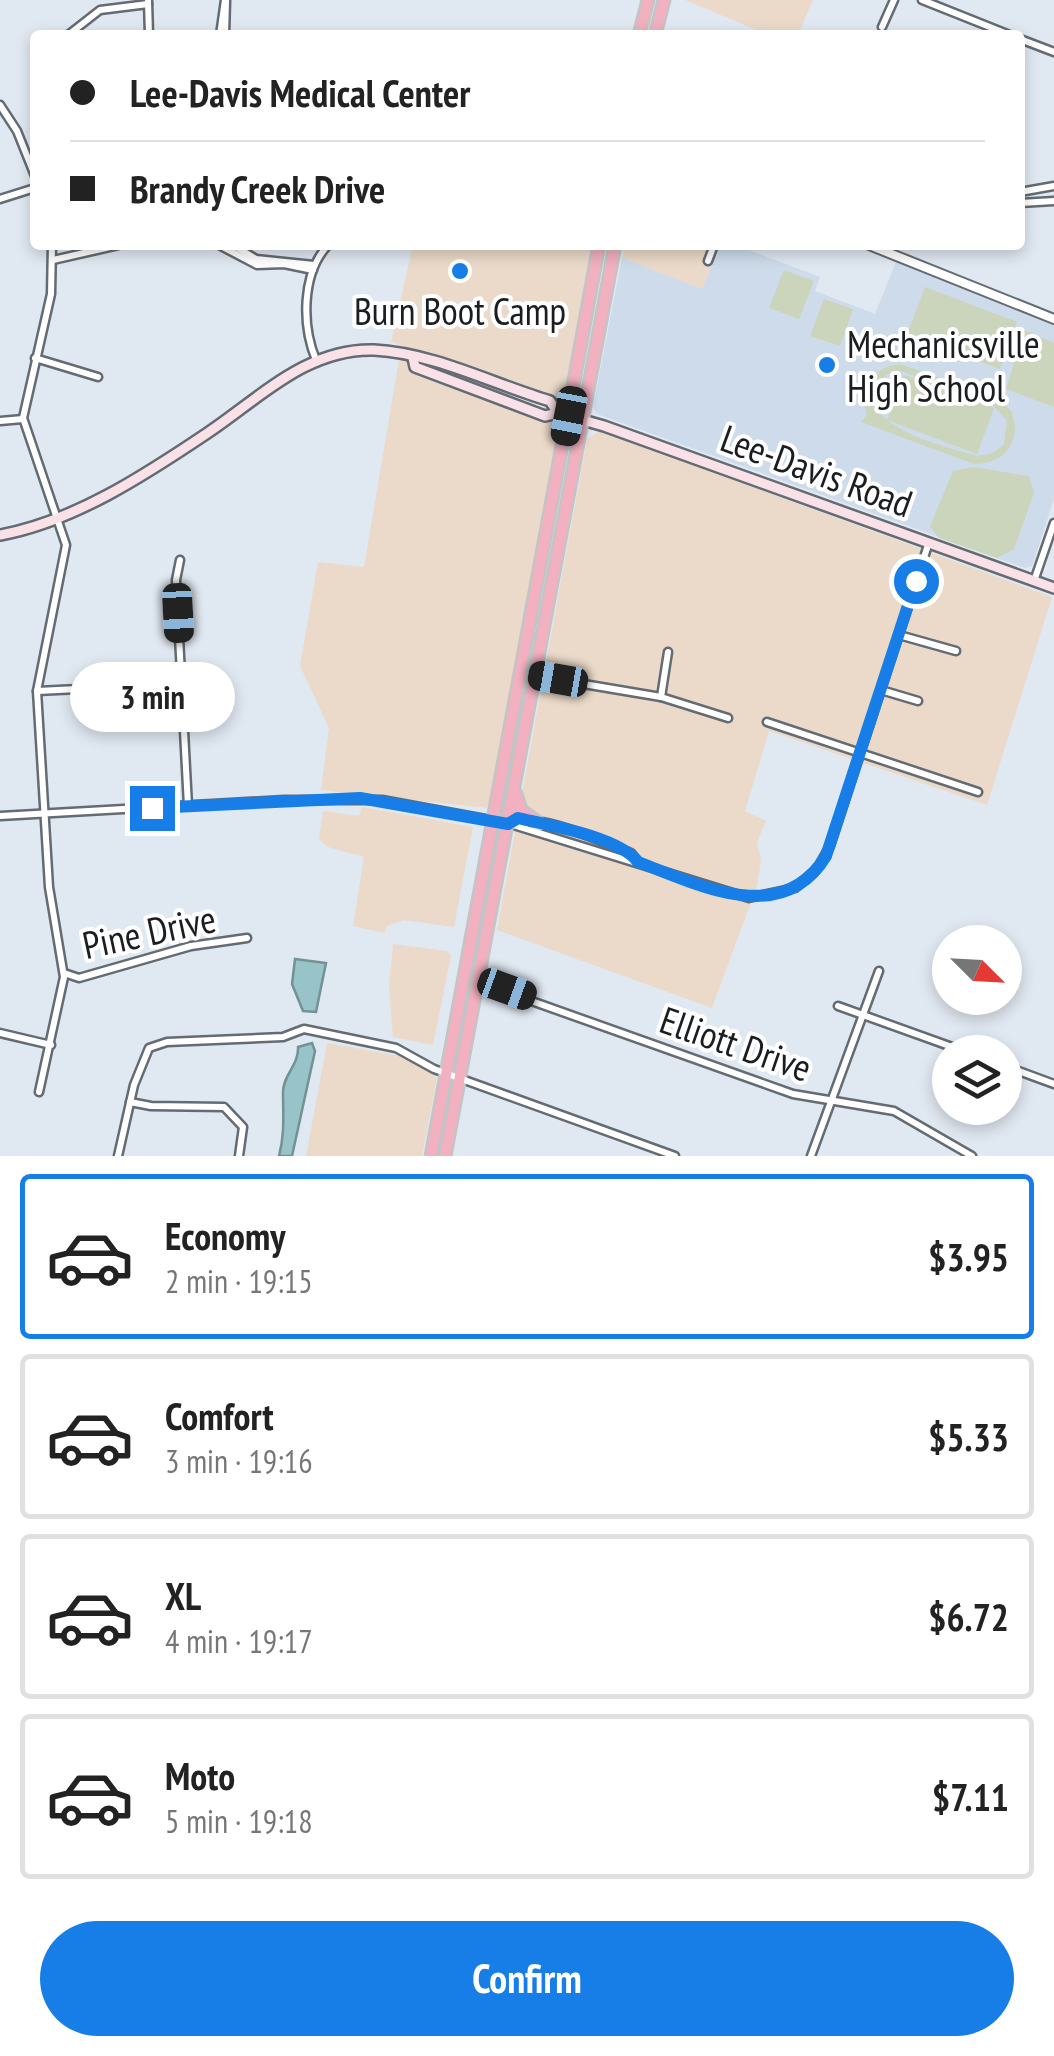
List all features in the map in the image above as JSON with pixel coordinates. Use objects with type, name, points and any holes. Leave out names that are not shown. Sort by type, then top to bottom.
[{"type":"highway","points":[[640,30],[648,0]]},
{"type":"highway","points":[[656,30],[664,0]]},
{"type":"highway","points":[[431,1156],[597,250]]},
{"type":"highway","points":[[446,1156],[614,250]]},
{"type":"highway","points":[[514,784],[521,810],[538,823]]},
{"type":"main road","name":"Lee-Davis Road","points":[[0,535],[60,516],[201,437],[316,360],[367,350],[420,356],[550,402],[564,415]]},
{"type":"main road","name":"Lee-Davis Road","points":[[413,358],[415,367],[545,416],[583,420],[1054,588]]},
{"type":"main road","points":[[457,382],[464,379],[496,384]]},
{"type":"street","points":[[223,30],[225,0]]},
{"type":"street","points":[[882,27],[894,0]]},
{"type":"street","points":[[922,0],[997,30]]},
{"type":"street","points":[[74,30],[100,10],[148,2],[149,30]]},
{"type":"street","points":[[1025,41],[1054,52]]},
{"type":"street","points":[[0,104],[17,131],[30,164]]},
{"type":"street","points":[[1025,191],[1054,186]]},
{"type":"street","points":[[0,198],[30,189]]},
{"type":"street","points":[[1025,203],[1054,202]]},
{"type":"street","points":[[40,1092],[64,973],[50,887],[37,691],[40,661],[65,567],[60,516],[33,456],[23,420],[52,294],[53,250]]},
{"type":"street","points":[[54,260],[97,250]]},
{"type":"street","points":[[228,250],[256,265],[313,268]]},
{"type":"street","points":[[242,250],[256,258],[313,268]]},
{"type":"street","points":[[316,360],[306,320],[313,268],[325,250]]},
{"type":"street","points":[[708,261],[712,250]]},
{"type":"street","points":[[881,250],[1054,319]]},
{"type":"street","points":[[36,358],[98,377]]},
{"type":"street","points":[[0,422],[23,420]]},
{"type":"street","points":[[1034,581],[1054,523]]},
{"type":"street","points":[[0,816],[360,798],[493,820],[738,896],[763,897],[795,888],[826,856],[928,542]]},
{"type":"street","points":[[180,560],[176,580],[188,806]]},
{"type":"street","points":[[899,635],[956,652]]},
{"type":"street","points":[[661,697],[668,652]]},
{"type":"street","points":[[536,676],[661,697],[728,718]]},
{"type":"street","points":[[37,691],[182,684]]},
{"type":"street","points":[[880,690],[918,701]]},
{"type":"street","points":[[766,722],[978,792]]},
{"type":"street","points":[[508,824],[518,818],[538,823],[631,853],[638,862]]},
{"type":"street","name":"Pine Drive","points":[[64,973],[79,978],[191,946],[247,938]]},
{"type":"street","points":[[811,1156],[880,971]]},
{"type":"street","name":"Elliott Drive","points":[[478,982],[507,989],[765,1085],[831,1102],[904,1114],[972,1156]]},
{"type":"street","points":[[838,1006],[932,1040]]},
{"type":"street","points":[[118,1156],[146,1053],[167,1042],[283,1037],[304,1029],[396,1048],[460,1078],[676,1156]]},
{"type":"street","points":[[0,1033],[51,1045]]},
{"type":"street","points":[[1022,1072],[1054,1084]]},
{"type":"street","points":[[130,1102],[224,1107],[243,1127],[238,1156]]},
{"type":"shaded area","points":[[685,0],[813,0],[800,30],[757,30]]},
{"type":"shaded area","points":[[412,250],[591,250],[564,407],[391,342]]},
{"type":"shaded area","points":[[624,250],[718,250],[702,289],[622,258]]},
{"type":"shaded area","name":"Mechanicsville High School","points":[[718,250],[749,250],[820,277],[815,291],[875,314],[896,262],[1054,323],[1054,499],[1032,566],[1025,568],[597,414],[593,407],[622,258],[702,289]]},
{"type":"shaded area","points":[[399,360],[428,367],[559,421],[488,808],[321,790],[329,728],[300,666],[318,562],[364,567]]},
{"type":"shaded area","points":[[600,431],[1052,597],[987,805],[769,731],[745,811],[766,821],[757,842],[761,861],[757,886],[712,1008],[497,930],[587,439]]},
{"type":"shaded area","points":[[362,807],[473,827],[454,927],[404,920],[387,926],[384,933],[353,926],[364,857],[328,847],[319,839],[323,811],[359,816]]},
{"type":"shaded area","points":[[393,944],[447,951],[451,956],[433,1045],[393,1037],[389,987]]},
{"type":"shaded area","points":[[295,959],[326,963],[316,1012],[303,1011],[292,984]]},
{"type":"shaded area","points":[[312,1043],[315,1051],[292,1156],[279,1156],[284,1086],[298,1047]]},
{"type":"shaded area","points":[[327,1043],[405,1057],[437,1078],[422,1156],[306,1156]]},
{"type":"green space","points":[[784,270],[814,281],[799,319],[769,308]]},
{"type":"green space","points":[[925,287],[1017,322],[1000,369],[907,335]]},
{"type":"green space","points":[[824,299],[853,309],[840,346],[810,336]]},
{"type":"green space","points":[[1024,330],[1054,343],[1054,407],[1006,389]]},
{"type":"green space","points":[[900,364],[997,398],[1011,411],[1015,425],[1009,448],[998,458],[974,464],[861,422],[867,415],[864,396],[870,380]],"holes":[[[904,372],[993,405],[1007,421],[1004,444],[993,453],[977,456],[895,426],[875,404],[873,390],[887,374]]]},
{"type":"green space","points":[[904,375],[994,408],[977,454],[887,420]]},
{"type":"green space","points":[[972,467],[1029,476],[1034,493],[1014,549],[997,558],[939,538],[930,526],[953,471]]},
{"type":"place","name":"Burn Boot Camp","points":[[460,271]]},
{"type":"place","name":"Mechanicsville High School","points":[[827,365]]},
{"type":"route","points":[[152,808],[360,798],[508,824],[518,818],[583,835],[631,853],[638,862],[727,894],[749,898],[776,895],[804,882],[826,856],[916,581]]}]
